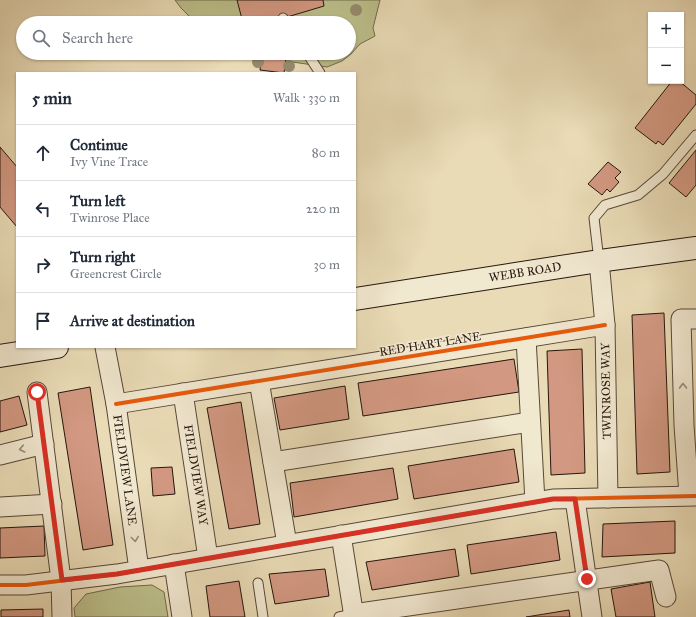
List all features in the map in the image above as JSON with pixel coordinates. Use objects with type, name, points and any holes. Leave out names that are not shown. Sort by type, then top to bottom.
[{"type":"street","name":"WEBB ROAD","points":[[356,299],[599,261],[696,248]]},
{"type":"street","name":"TWINROSE WAY","points":[[599,261],[605,325],[608,498]]},
{"type":"street","points":[[0,585],[26,585],[139,570],[553,499],[692,495],[690,425],[681,319],[696,319]]},
{"type":"street","name":"RED HART LANE","points":[[116,404],[605,325]]},
{"type":"street","points":[[526,338],[535,502]]},
{"type":"street","points":[[0,356],[51,348]]},
{"type":"street","name":"FIELDVIEW LANE","points":[[105,348],[116,404],[139,570]]},
{"type":"street","points":[[259,381],[287,544]]},
{"type":"street","points":[[37,392],[62,580],[62,617]]},
{"type":"street","name":"FIELDVIEW WAY","points":[[183,393],[208,558]]},
{"type":"street","points":[[273,462],[530,422]]},
{"type":"street","points":[[0,455],[44,444]]},
{"type":"street","points":[[575,499],[592,617]]},
{"type":"street","points":[[0,507],[52,504]]},
{"type":"street","points":[[341,535],[349,616],[587,579],[659,570],[666,597]]},
{"type":"street","points":[[174,564],[182,617]]},
{"type":"lane","points":[[312,60],[318,70]]},
{"type":"lane","points":[[315,60],[318,70]]},
{"type":"lane","points":[[599,261],[594,218],[605,205],[638,195],[663,174],[696,135]]},
{"type":"lane","points":[[258,583],[263,617]]},
{"type":"green space","points":[[175,0],[380,0],[373,28],[375,36],[360,44],[356,48],[356,16],[189,16]]},
{"type":"green space","points":[[279,60],[343,60],[327,67]]},
{"type":"green space","points":[[152,585],[164,592],[168,617],[75,617],[74,608],[86,594],[120,587]]},
{"type":"building","points":[[237,0],[323,0],[324,6],[290,16],[241,16]]},
{"type":"building","points":[[261,60],[286,60],[284,72],[260,70]]},
{"type":"building","points":[[670,84],[683,84],[696,95],[696,104],[663,145],[658,141],[656,144],[635,128]]},
{"type":"building","points":[[0,147],[16,166],[16,226],[0,207]]},
{"type":"building","points":[[696,150],[696,185],[686,197],[669,183]]},
{"type":"building","points":[[608,162],[621,172],[615,178],[619,182],[610,192],[607,189],[602,195],[588,184]]},
{"type":"building","points":[[664,313],[670,472],[637,474],[632,315]]},
{"type":"building","points":[[582,349],[585,473],[551,475],[547,351]]},
{"type":"building","points":[[514,359],[519,392],[363,416],[358,383]]},
{"type":"building","points":[[345,386],[349,419],[280,430],[274,398]]},
{"type":"building","points":[[90,387],[113,545],[83,550],[58,393]]},
{"type":"building","points":[[19,396],[27,425],[0,432],[0,401]]},
{"type":"building","points":[[241,402],[260,524],[229,529],[207,408]]},
{"type":"building","points":[[514,449],[519,482],[414,499],[408,466]]},
{"type":"building","points":[[172,467],[175,494],[153,496],[151,468]]},
{"type":"building","points":[[393,468],[398,499],[294,517],[290,483]]},
{"type":"building","points":[[675,521],[675,553],[602,557],[603,524]]},
{"type":"building","points":[[44,526],[45,556],[0,558],[0,528]]},
{"type":"building","points":[[556,532],[560,560],[471,574],[467,545]]},
{"type":"building","points":[[455,549],[459,576],[372,590],[366,562]]},
{"type":"building","points":[[325,569],[329,596],[275,604],[269,574]]},
{"type":"building","points":[[239,581],[245,617],[210,617],[206,586]]},
{"type":"building","points":[[650,582],[655,617],[616,617],[611,589]]},
{"type":"building","points":[[43,609],[43,617],[1,617],[1,610]]},
{"type":"building","points":[[569,610],[570,617],[526,617]]},
{"type":"cycle path","points":[[116,404],[605,325]]},
{"type":"cycle path","points":[[0,585],[26,585],[117,574],[553,499],[696,496]]},
{"type":"route","points":[[37,392],[62,580],[117,574],[553,499],[575,499],[587,579]]}]
